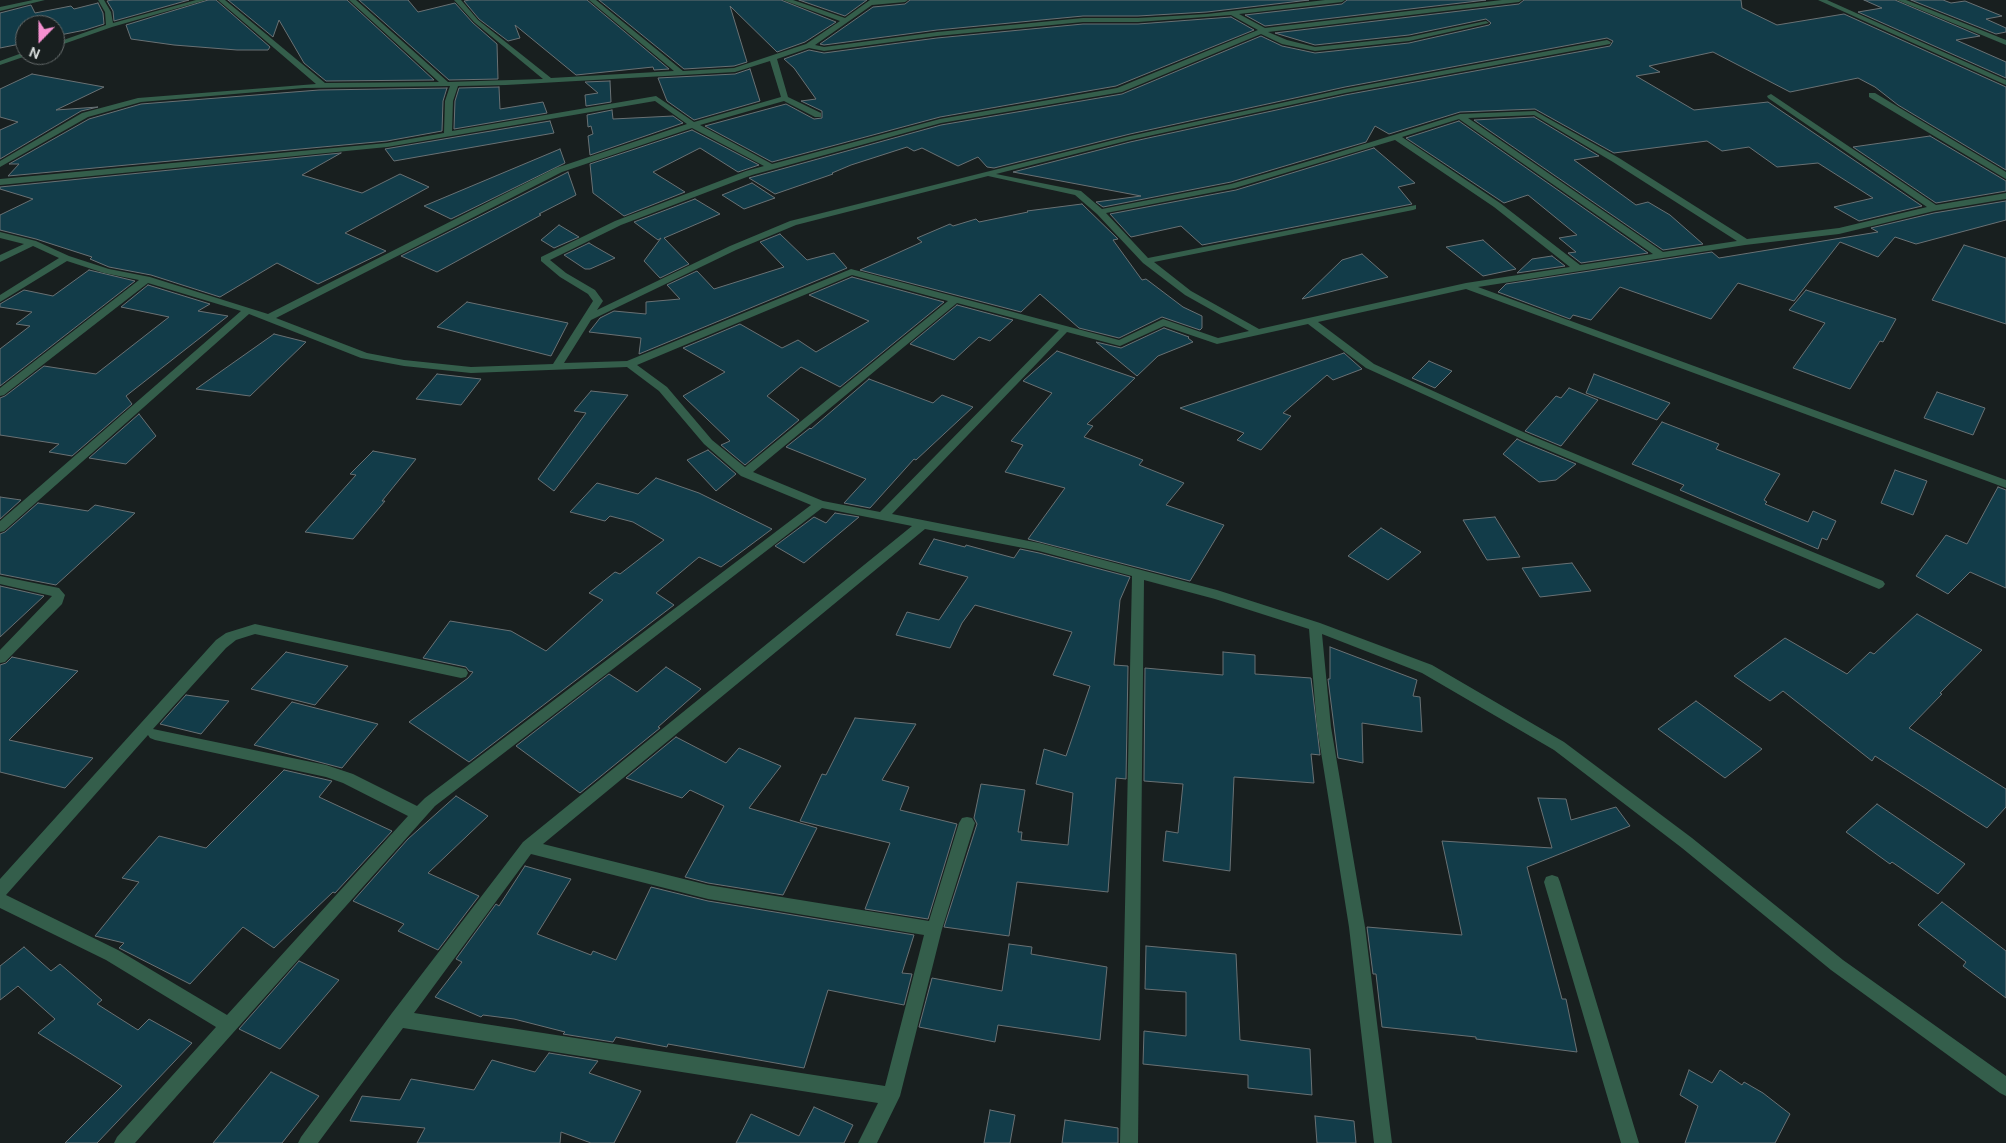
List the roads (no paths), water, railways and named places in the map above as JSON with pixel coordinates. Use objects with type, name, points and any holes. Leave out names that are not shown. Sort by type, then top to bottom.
[{"type":"street","points":[[0,9],[42,0]]},
{"type":"street","points":[[101,0],[108,12],[110,26]]},
{"type":"street","points":[[65,42],[110,26],[203,0]]},
{"type":"street","points":[[222,0],[323,86]]},
{"type":"street","points":[[352,0],[446,84]]},
{"type":"street","points":[[457,0],[476,21],[549,80]]},
{"type":"street","points":[[592,0],[682,74]]},
{"type":"street","points":[[786,0],[844,20]]},
{"type":"street","points":[[0,164],[85,115],[141,100],[323,86],[455,84],[735,70],[809,46],[871,2],[905,0]]},
{"type":"street","points":[[809,46],[824,48],[936,34],[1083,20],[1165,19],[1342,0]]},
{"type":"street","points":[[557,366],[598,301],[592,292],[563,275],[544,259],[618,223],[749,172],[940,121],[1119,90],[1263,30],[1519,0]]},
{"type":"street","points":[[1821,0],[2006,83]]},
{"type":"street","points":[[1900,0],[2006,43]]},
{"type":"street","points":[[1230,12],[1285,42],[1315,49],[1409,39],[1486,23]]},
{"type":"street","points":[[586,319],[732,248],[793,223],[987,176],[1130,138],[1345,91],[1607,42]]},
{"type":"street","points":[[773,58],[785,98]]},
{"type":"street","points":[[0,64],[15,59]]},
{"type":"street","points":[[448,134],[449,102],[455,84]]},
{"type":"street","points":[[1872,95],[2006,176]]},
{"type":"street","points":[[1771,96],[1934,208]]},
{"type":"street","points":[[0,182],[387,145],[656,98],[694,125],[771,167]]},
{"type":"street","points":[[268,318],[559,170],[694,125],[785,98],[818,115]]},
{"type":"street","points":[[1100,212],[1167,197],[1232,186],[1336,156],[1460,116],[1535,113],[1616,160],[1745,242]]},
{"type":"street","points":[[1460,116],[1662,256]]},
{"type":"street","points":[[1395,136],[1497,205],[1579,269]]},
{"type":"street","points":[[987,176],[1078,193],[1100,212],[1146,261],[1188,293],[1258,332]]},
{"type":"street","points":[[0,235],[33,243],[66,258],[107,271],[147,280],[248,310],[365,356],[404,363],[471,370],[628,364],[851,272],[1120,343],[1164,322],[1217,341],[1466,286],[1745,242],[1839,231],[1934,208],[2006,196]]},
{"type":"street","points":[[1146,261],[1413,207]]},
{"type":"street","points":[[0,259],[33,243]]},
{"type":"street","points":[[0,299],[66,258]]},
{"type":"street","points":[[0,394],[147,280]]},
{"type":"street","points":[[1466,286],[2006,484]]},
{"type":"street","points":[[746,473],[955,300]]},
{"type":"street","points":[[0,528],[248,310]]},
{"type":"street","points":[[1309,320],[1378,370],[1528,438],[1879,584]]},
{"type":"street","points":[[882,516],[1065,329]]},
{"type":"street","points":[[628,364],[663,389],[708,442],[746,473],[820,504],[1039,547],[1217,595],[1315,626],[1427,669],[1559,746],[1688,843],[1837,965],[2006,1087]]},
{"type":"street","points":[[123,1143],[430,802],[820,504]]},
{"type":"street","points":[[307,1143],[528,847],[923,524]]},
{"type":"street","points":[[1129,1143],[1138,574]]},
{"type":"street","points":[[0,580],[55,591],[59,595],[57,601],[0,658]]},
{"type":"street","points":[[1315,626],[1324,727],[1357,926],[1383,1143]]},
{"type":"street","points":[[0,890],[221,644],[231,636],[255,629],[461,673]]},
{"type":"street","points":[[155,734],[326,771],[348,778],[419,814]]},
{"type":"street","points":[[867,1143],[892,1096],[934,929],[967,824]]},
{"type":"street","points":[[528,847],[708,892],[934,929]]},
{"type":"street","points":[[1552,882],[1630,1143]]},
{"type":"street","points":[[0,900],[112,955],[229,1025]]},
{"type":"street","points":[[398,1020],[892,1096]]}]
